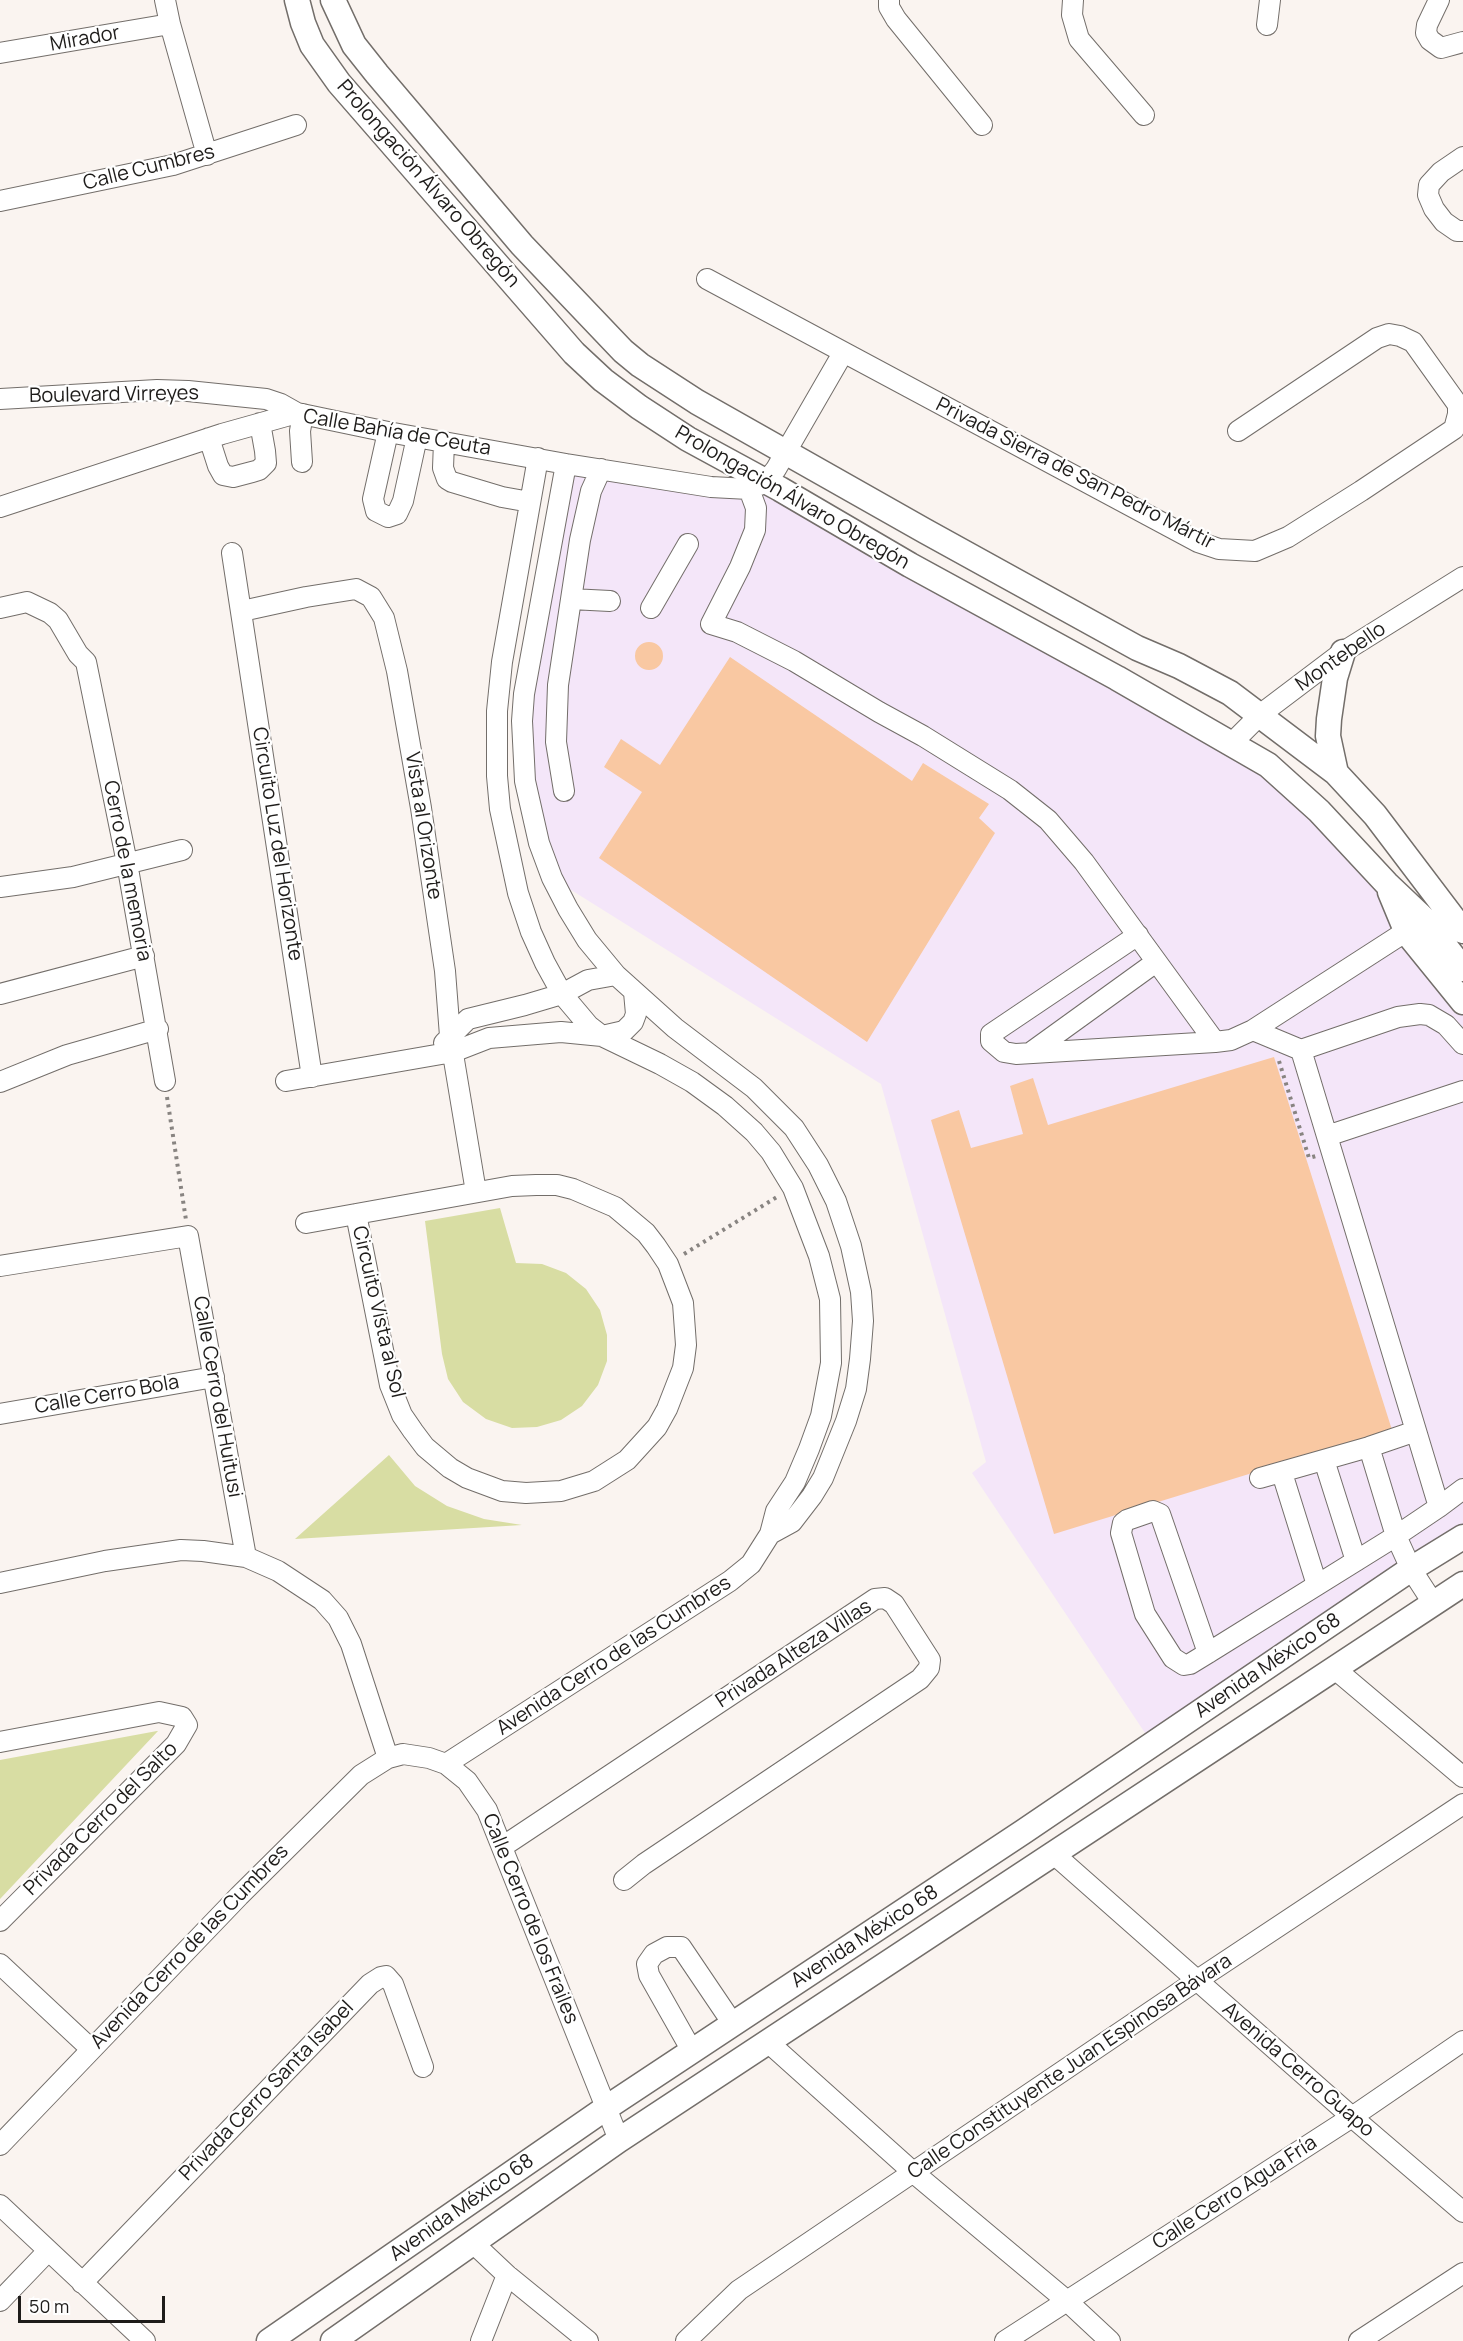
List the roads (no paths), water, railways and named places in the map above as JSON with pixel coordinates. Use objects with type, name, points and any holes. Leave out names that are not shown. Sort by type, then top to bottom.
[{"type":"main road","name":"Prolongación Álvaro Obregón","points":[[297,0],[303,24],[312,45],[339,83],[574,352],[603,380],[639,407],[757,486],[780,489],[909,565],[1268,765],[1319,811],[1387,884],[1463,1002]]},
{"type":"main road","name":"Prolongación Álvaro Obregón","points":[[333,0],[354,45],[377,74],[522,245],[623,351],[650,373],[697,402],[1137,648],[1213,683],[1261,714],[1336,773],[1375,815],[1463,931]]},
{"type":"main road","points":[[1336,773],[1328,736],[1329,718],[1335,678],[1343,652]]},
{"type":"main road","name":"Prolongación Álvaro Obregón","points":[[1403,850],[1432,872],[1463,904]]},
{"type":"main road","name":"Prolongación Álvaro Obregón","points":[[1415,926],[1463,969]]},
{"type":"main road","name":"Avenida México 68","points":[[269,2341],[606,2108],[1023,1832],[1411,1569],[1463,1537]]},
{"type":"main road","name":"Avenida México 68","points":[[333,2341],[619,2140],[1463,1584]]},
{"type":"street","points":[[165,0],[207,155]]},
{"type":"street","points":[[889,0],[889,7],[896,19],[982,125]]},
{"type":"street","points":[[1073,0],[1072,15],[1079,39],[1143,115]]},
{"type":"street","points":[[1267,25],[1270,0]]},
{"type":"street","points":[[1439,0],[1427,25],[1426,33],[1430,40],[1441,48],[1463,42]]},
{"type":"street","name":"Mirador","points":[[0,53],[170,24]]},
{"type":"street","name":"Calle Cumbres","points":[[0,201],[130,175],[207,155],[296,125]]},
{"type":"street","points":[[1463,157],[1441,172],[1429,185],[1428,195],[1434,209],[1444,222],[1457,231],[1463,231]]},
{"type":"street","name":"Privada Sierra de San Pedro Mártir","points":[[707,279],[1198,542],[1218,549],[1237,552],[1255,551],[1273,545],[1371,485],[1454,429],[1458,405],[1413,342],[1389,334],[1377,338],[1238,431]]},
{"type":"street","points":[[843,353],[788,452],[757,486],[755,530],[740,567],[711,624],[737,632],[794,661],[968,762],[1010,790],[1048,820],[1138,935],[1215,1042]]},
{"type":"street","name":"Boulevard Virreyes","points":[[0,399],[157,390],[188,391],[266,399],[300,414]]},
{"type":"street","points":[[300,414],[302,462]]},
{"type":"street","name":"Calle Bahía de Ceuta","points":[[0,507],[209,438],[300,414],[566,464],[711,487],[757,486]]},
{"type":"street","points":[[209,438],[223,475],[232,477],[252,472],[263,467],[266,458],[260,423]]},
{"type":"street","points":[[388,432],[373,499],[376,511],[388,517],[397,514],[403,501],[417,437]]},
{"type":"street","points":[[444,442],[443,468],[447,479],[502,497],[530,502]]},
{"type":"street","name":"Avenida Cerro de las Cumbres","points":[[446,1764],[730,1581],[751,1564],[770,1534],[776,1511],[795,1482],[817,1427],[827,1391],[831,1363],[830,1299],[819,1256],[793,1188],[771,1152],[754,1132],[725,1106],[692,1082],[602,1036],[582,1018],[562,994],[531,932],[518,893],[505,838],[496,776],[498,689],[538,458]]},
{"type":"street","name":"Avenida Cerro de las Cumbres","points":[[566,464],[524,694],[522,721],[525,781],[539,843],[552,878],[587,940],[616,975],[675,1028],[754,1088],[794,1128],[818,1164],[836,1201],[851,1246],[861,1292],[863,1321],[856,1389],[846,1421],[823,1478],[792,1522],[770,1534]]},
{"type":"street","points":[[564,791],[556,742],[558,685],[585,515],[591,491],[601,469]]},
{"type":"street","points":[[651,608],[688,544]]},
{"type":"street","name":"Circuito Luz del Horizonte","points":[[232,553],[312,1077]]},
{"type":"street","name":"Montebello","points":[[1232,743],[1261,714],[1343,652],[1461,582]]},
{"type":"street","name":"Vista al Orizonte","points":[[242,611],[306,597],[356,590],[371,597],[384,618],[397,671],[421,808],[445,971],[452,1044],[476,1192]]},
{"type":"street","points":[[571,599],[610,601]]},
{"type":"street","name":"Cerro de la memoria","points":[[0,608],[27,602],[37,605],[58,620],[78,654],[86,662],[127,863],[158,1029],[165,1081]]},
{"type":"street","points":[[0,886],[73,877],[182,850]]},
{"type":"street","points":[[1138,935],[991,1034],[991,1041],[1004,1052],[1030,1053],[1231,1040],[1252,1030],[1415,926]]},
{"type":"street","points":[[0,994],[144,956]]},
{"type":"street","points":[[1030,1053],[1156,962]]},
{"type":"street","points":[[452,1044],[468,1019],[562,994],[588,980],[616,975]]},
{"type":"street","points":[[286,1081],[430,1057],[452,1044],[489,1038],[561,1032],[602,1036],[624,1031],[633,1022],[636,1014],[634,992]]},
{"type":"street","points":[[1252,1030],[1301,1050],[1398,1017],[1420,1014],[1429,1015],[1446,1025],[1463,1044]]},
{"type":"street","points":[[0,1082],[67,1055],[158,1029]]},
{"type":"street","points":[[1301,1050],[1440,1508]]},
{"type":"street","points":[[1329,1143],[1463,1091]]},
{"type":"street","name":"Circuito Vista al Sol","points":[[557,1185],[594,1197],[615,1207],[646,1233],[668,1264],[683,1303],[686,1345],[677,1388],[657,1427],[627,1460],[594,1481],[582,1486],[545,1493],[502,1491],[467,1478],[438,1459],[425,1447],[402,1415],[390,1385],[356,1214],[512,1186],[557,1185]]},
{"type":"street","points":[[306,1224],[356,1214]]},
{"type":"street","name":"Calle Cerro del Huitusi","points":[[0,1266],[188,1236],[246,1557]]},
{"type":"street","name":"Calle Cerro Bola","points":[[0,1414],[214,1377]]},
{"type":"street","points":[[1260,1478],[1416,1431]]},
{"type":"street","points":[[1369,1447],[1396,1536],[1411,1569],[1434,1603]]},
{"type":"street","points":[[1324,1460],[1356,1561]]},
{"type":"street","points":[[1282,1473],[1317,1585]]},
{"type":"street","points":[[1208,1653],[1160,1514],[1153,1511],[1127,1520],[1121,1527],[1121,1533],[1145,1614],[1178,1663],[1184,1665],[1190,1664],[1208,1653],[1396,1536],[1440,1508],[1463,1488]]},
{"type":"street","points":[[0,1584],[105,1561],[181,1550],[246,1557],[278,1571],[322,1600],[338,1618],[351,1644],[388,1758]]},
{"type":"street","name":"Privada Alteza Villas","points":[[502,1847],[875,1599],[885,1598],[894,1604],[930,1660],[929,1668],[920,1679],[644,1864],[624,1880]]},
{"type":"street","points":[[1335,1669],[1463,1777]]},
{"type":"street","name":"Privada Cerro del Salto","points":[[0,1743],[159,1712],[182,1717],[187,1725],[176,1744],[0,1922]]},
{"type":"street","name":"Calle Cerro de los Frailes","points":[[388,1758],[403,1754],[429,1758],[446,1764],[467,1781],[487,1810],[619,2140]]},
{"type":"street","name":"Avenida Cerro de las Cumbres","points":[[0,2145],[91,2049],[361,1775],[388,1758]]},
{"type":"street","name":"Calle Constituyente Juan Espinosa Bávara","points":[[686,2341],[739,2290],[1196,1981],[1463,1804]]},
{"type":"street","name":"Avenida Cerro Guapo","points":[[1054,1855],[1463,2212]]},
{"type":"street","points":[[692,2051],[649,1975],[647,1964],[654,1954],[667,1947],[681,1947],[733,2024]]},
{"type":"street","points":[[0,1964],[91,2049]]},
{"type":"street","name":"Privada Cerro Santa Isabel","points":[[82,2283],[370,1984],[381,1977],[386,1976],[393,1984],[423,2067]]},
{"type":"street","name":"Calle Cerro Agua Fría","points":[[1005,2341],[1352,2117],[1463,2041]]},
{"type":"street","points":[[769,2043],[914,2173],[1067,2301],[1110,2341]]},
{"type":"street","points":[[0,2205],[145,2341]]},
{"type":"street","points":[[473,2243],[507,2275],[588,2341]]},
{"type":"street","points":[[0,2301],[48,2251]]},
{"type":"street","points":[[1359,2341],[1463,2272]]},
{"type":"street","points":[[481,2341],[507,2275]]}]
